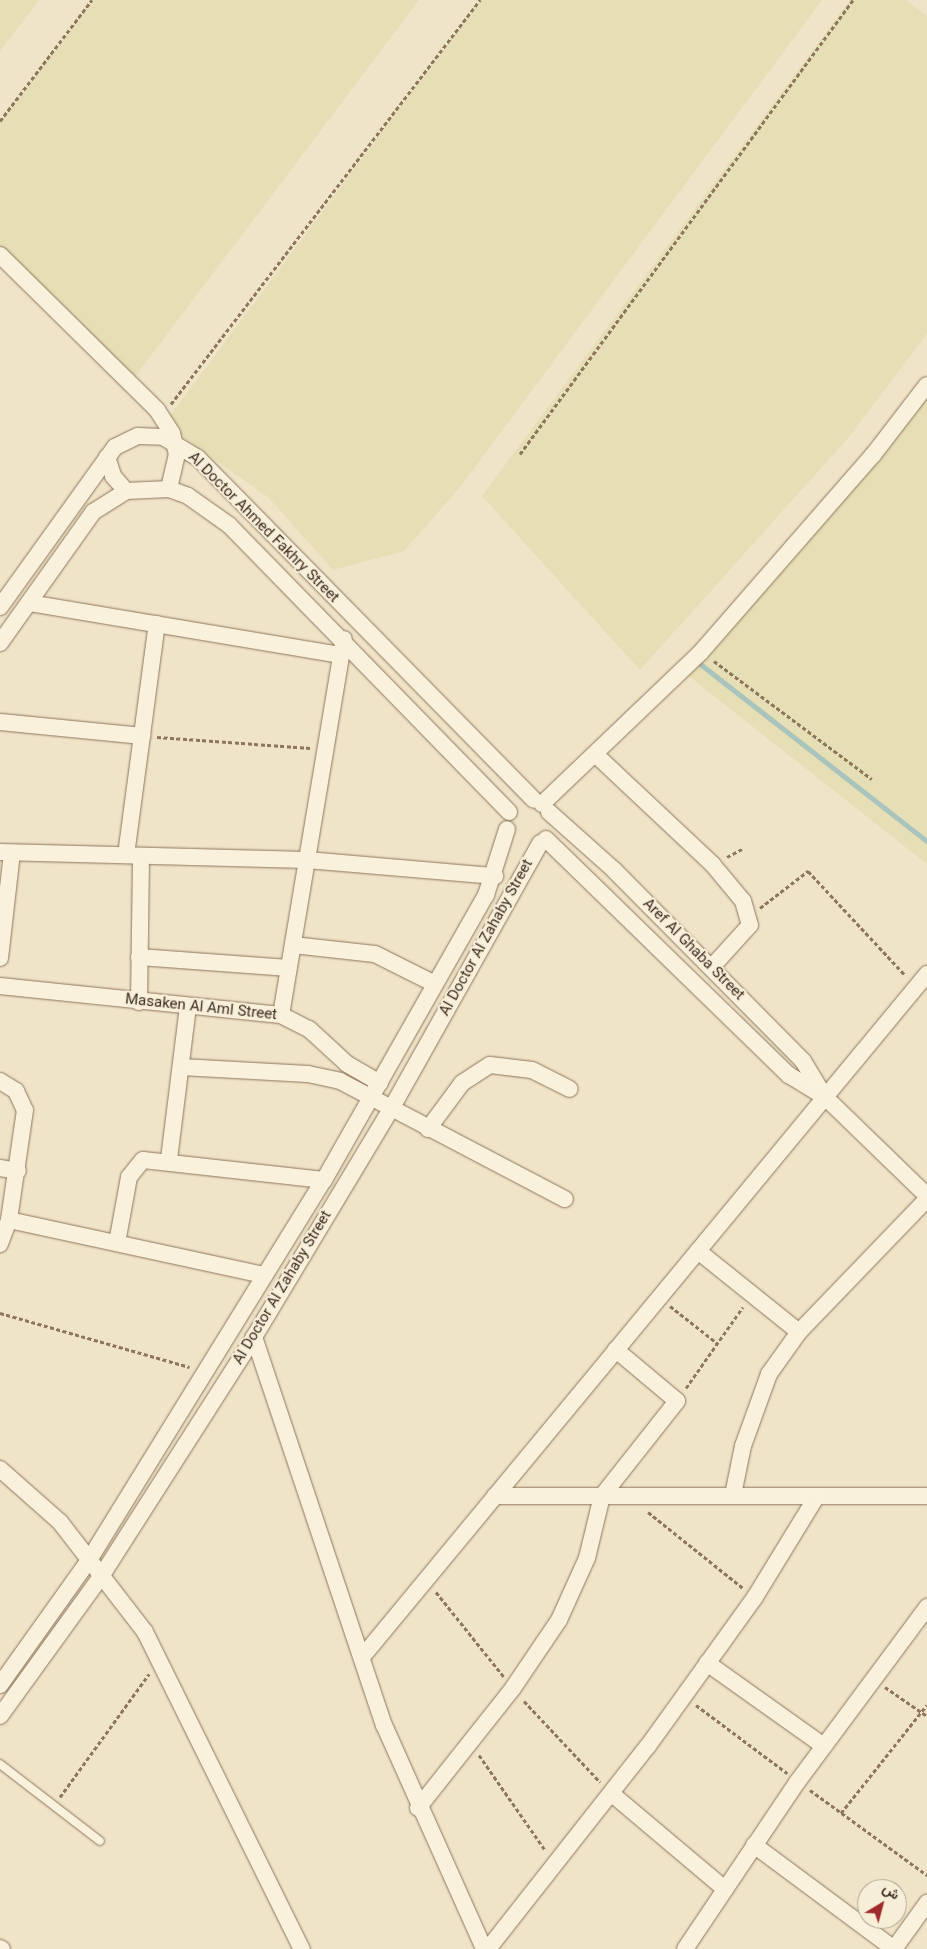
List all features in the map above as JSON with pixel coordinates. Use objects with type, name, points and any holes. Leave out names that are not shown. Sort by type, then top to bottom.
[{"type":"street","points":[[0,255],[161,416],[175,442],[177,466],[169,489],[126,491],[93,512],[0,643]]},
{"type":"street","points":[[542,805],[701,652],[873,455],[927,385]]},
{"type":"street","name":"Al Doctor Ahmed Fakhry Street","points":[[0,607],[107,457],[126,440],[138,436],[175,442],[198,458],[542,805]]},
{"type":"street","points":[[107,457],[113,476],[126,491]]},
{"type":"street","name":"Al Doctor Ahmed Fakhry Street","points":[[169,489],[229,525],[342,647],[509,812]]},
{"type":"street","points":[[29,603],[157,624],[342,647],[281,1015]]},
{"type":"street","points":[[139,1002],[139,957],[134,855],[142,736],[157,624]]},
{"type":"street","points":[[0,722],[142,736]]},
{"type":"street","points":[[595,754],[713,865],[733,887],[749,916],[747,931],[711,968]]},
{"type":"street","points":[[524,800],[542,805],[552,821],[543,841],[517,842],[507,829],[509,812],[524,800]]},
{"type":"street","name":"Aref Al Ghaba Street","points":[[542,805],[711,968],[803,1061],[825,1097]]},
{"type":"street","name":"Al Doctor Al Zahaby Street","points":[[0,1685],[89,1560],[324,1180],[495,876],[507,829]]},
{"type":"street","name":"Aref Al Ghaba Street","points":[[543,841],[789,1075],[825,1097],[927,1198]]},
{"type":"street","name":"Al Doctor Al Zahaby Street","points":[[0,1716],[102,1575],[254,1337],[391,1109],[543,841]]},
{"type":"street","points":[[0,958],[6,852],[307,860],[495,876]]},
{"type":"street","points":[[293,945],[375,954],[435,984]]},
{"type":"street","points":[[139,957],[289,968]]},
{"type":"street","points":[[363,1656],[927,974]]},
{"type":"street","name":"Masaken Al Aml Street","points":[[0,986],[139,1002],[281,1015],[309,1029],[347,1064],[380,1083]]},
{"type":"street","points":[[170,1159],[188,1007]]},
{"type":"street","points":[[428,1129],[462,1083],[490,1065],[524,1068],[570,1089]]},
{"type":"street","points":[[181,1067],[324,1076],[371,1098],[565,1199]]},
{"type":"street","points":[[0,1081],[16,1091],[26,1110],[9,1220],[1,1240]]},
{"type":"street","points":[[117,1243],[134,1167],[143,1160],[170,1159],[324,1180]]},
{"type":"street","points":[[0,1168],[18,1171]]},
{"type":"street","points":[[733,1495],[763,1388],[799,1332],[927,1198]]},
{"type":"street","points":[[9,1220],[264,1275]]},
{"type":"street","points":[[698,1251],[799,1332]]},
{"type":"street","points":[[254,1337],[363,1656],[418,1808],[484,1949]]},
{"type":"street","points":[[418,1808],[470,1742],[570,1602],[587,1558],[602,1496],[677,1401],[616,1350]]},
{"type":"street","points":[[0,1469],[60,1522],[102,1575],[160,1659],[302,1949]]},
{"type":"street","points":[[496,1496],[602,1496],[630,1498],[733,1495],[815,1499],[927,1496]]},
{"type":"street","points":[[488,1949],[612,1794],[755,1597],[815,1499]]},
{"type":"street","points":[[685,1949],[754,1845],[873,1678],[927,1606]]},
{"type":"street","points":[[707,1663],[824,1746]]},
{"type":"street","points":[[612,1794],[724,1889]]},
{"type":"street","points":[[754,1845],[894,1949],[927,1903]]},
{"type":"lane","points":[[0,1764],[100,1841]]},
{"type":"path","points":[[0,121],[92,0]]},
{"type":"path","points":[[161,416],[480,0]]},
{"type":"path","points":[[520,454],[853,0]]},
{"type":"path","points":[[701,652],[872,778]]},
{"type":"path","points":[[142,736],[326,749]]},
{"type":"path","points":[[749,916],[808,871],[916,987]]},
{"type":"path","points":[[677,1401],[752,1294]]},
{"type":"path","points":[[659,1298],[717,1343]]},
{"type":"path","points":[[0,1312],[204,1372]]},
{"type":"path","points":[[630,1498],[755,1597]]},
{"type":"path","points":[[54,1805],[160,1659]]},
{"type":"path","points":[[873,1678],[920,1713],[927,1716]]},
{"type":"path","points":[[841,1813],[927,1705]]},
{"type":"path","points":[[470,1742],[556,1866]]},
{"type":"shaded area","points":[[0,0],[39,0],[0,51]]},
{"type":"shaded area","points":[[92,0],[419,0],[125,390],[0,266],[0,122]]},
{"type":"shaded area","points":[[480,0],[822,0],[460,487],[404,551],[333,570],[268,497],[164,424]]},
{"type":"shaded area","points":[[850,0],[906,0],[927,16],[927,334],[848,438],[640,670],[482,496]]},
{"type":"shaded area","points":[[927,390],[927,864],[686,674]]},
{"type":"waterway","points":[[695,660],[927,841]]}]
